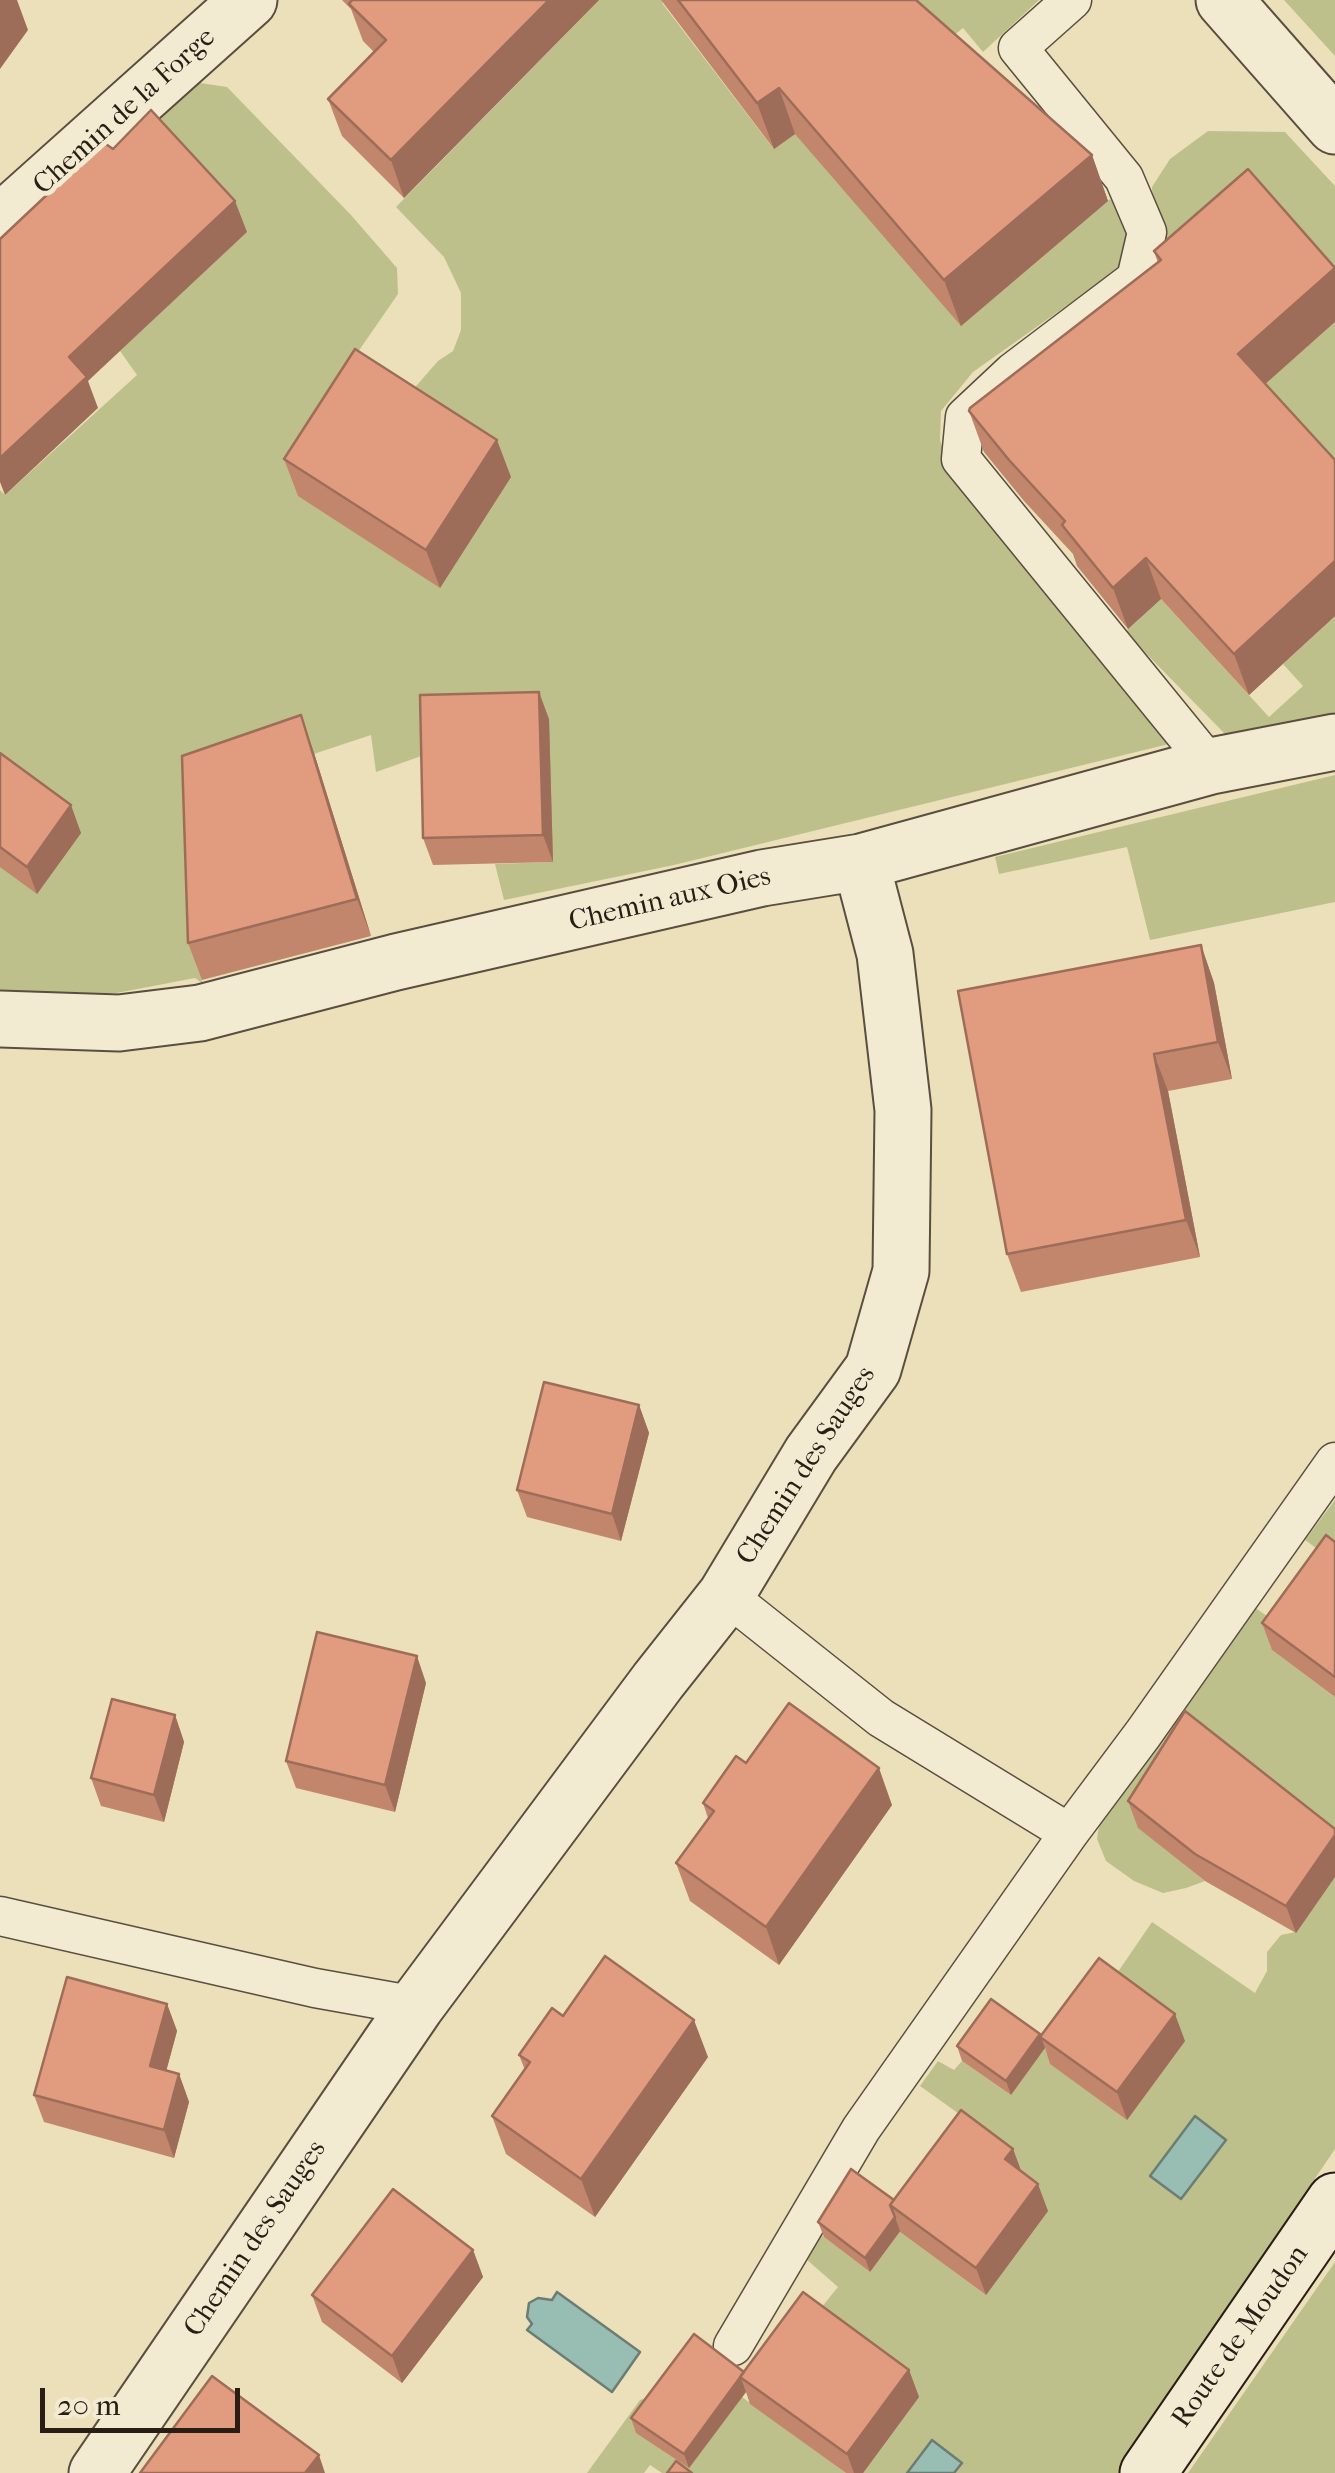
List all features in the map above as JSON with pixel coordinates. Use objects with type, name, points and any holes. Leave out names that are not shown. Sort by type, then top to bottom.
[{"type":"street","name":"Chemin de la Forge","points":[[0,223],[249,0]]},
{"type":"street","points":[[1224,0],[1335,126]]},
{"type":"street","name":"Chemin aux Oies","points":[[0,1019],[119,1023],[200,1012],[742,882],[861,862],[1211,766],[1335,742]]},
{"type":"street","name":"Chemin des Sauges","points":[[96,2473],[416,2006],[726,1594],[811,1454],[873,1369],[901,1271],[903,1110],[885,954],[861,862]]},
{"type":"street","name":"Route de Moudon","points":[[1148,2473],[1335,2201]]},
{"type":"lane","points":[[1072,0],[1018,48],[1124,178],[1147,232],[1136,279],[1013,372],[965,417],[961,459],[1211,766]]},
{"type":"lane","points":[[733,2346],[862,2129],[1335,1462]]},
{"type":"lane","name":"Chemin des Sauges","points":[[726,1594],[881,1718],[1069,1832]]},
{"type":"lane","points":[[0,1916],[315,1988],[416,2006]]},
{"type":"green space","points":[[599,0],[665,0],[662,3],[773,148],[811,123],[961,325],[1110,199],[1139,231],[1124,265],[973,372],[941,411],[940,440],[949,469],[1169,744],[674,865],[504,900],[495,864],[552,862],[430,753],[376,772],[371,735],[196,793],[202,983],[195,978],[106,995],[0,994],[0,490],[5,495],[137,375],[120,351],[246,232],[145,128],[194,82],[227,87],[351,215],[397,268],[398,294],[351,362],[403,401],[438,361],[453,351],[461,330],[461,293],[444,257],[396,207]]},
{"type":"green space","points":[[881,0],[1039,0],[983,52],[963,28],[937,49]]},
{"type":"green space","points":[[1284,0],[1335,0],[1335,56]]},
{"type":"green space","points":[[1208,131],[1285,132],[1335,186],[1335,293],[1169,292],[1154,231],[1152,187],[1170,159]]},
{"type":"green space","points":[[1335,322],[1335,485],[1256,392]]},
{"type":"green space","points":[[1161,599],[1269,717],[1303,686],[1283,664],[1335,616],[1335,716],[1228,737],[1125,632]]},
{"type":"green space","points":[[1335,775],[1335,902],[1150,940],[1127,847],[999,874],[995,857]]},
{"type":"green space","points":[[1335,1500],[1335,1562],[1305,1540]]},
{"type":"green space","points":[[1254,1607],[1287,1630],[1272,1650],[1335,1697],[1335,1849],[1139,1828],[1205,1881],[1163,1893],[1134,1881],[1106,1861],[1097,1839],[1102,1807]]},
{"type":"green space","points":[[1335,1877],[1335,2149],[1122,2473],[863,2473],[812,2319],[838,2287],[806,2259],[819,2233],[870,2272],[900,2232],[986,2295],[979,2128],[920,2086],[938,2061],[954,2070],[962,2061],[1011,2095],[1045,2048],[1051,2064],[1128,2119],[1109,1985],[1152,1922],[1255,1993],[1267,1971],[1267,1952],[1281,1935],[1296,1932]]},
{"type":"green space","points":[[1335,2262],[1335,2473],[1188,2473]]},
{"type":"green space","points":[[667,2392],[718,2429],[742,2397],[846,2473],[662,2473],[650,2465],[644,2473],[587,2473],[640,2400]]},
{"type":"water","points":[[1195,2116],[1226,2140],[1181,2199],[1150,2176]]},
{"type":"water","points":[[557,2292],[640,2352],[612,2392],[527,2330],[532,2324],[527,2317],[529,2303],[538,2298],[552,2300]]},
{"type":"water","points":[[932,2440],[962,2463],[954,2473],[907,2473]]},
{"type":"building","points":[[352,0],[549,0],[391,160],[328,99],[386,40],[349,4]]},
{"type":"building","points":[[678,0],[916,0],[1092,155],[944,280],[779,88],[757,103]]},
{"type":"building","points":[[151,110],[235,201],[69,357],[87,377],[0,458],[0,239],[103,142],[113,149]]},
{"type":"building","points":[[1248,169],[1335,268],[1238,354],[1335,460],[1335,561],[1234,654],[1146,558],[1113,588],[1062,525],[1065,521],[969,411],[1161,260],[1154,251]]},
{"type":"building","points":[[355,349],[497,440],[426,550],[284,459]]},
{"type":"building","points":[[539,692],[543,835],[423,838],[420,695]]},
{"type":"building","points":[[301,715],[357,899],[188,943],[182,756]]},
{"type":"building","points":[[0,753],[71,805],[27,867],[0,847]]},
{"type":"building","points":[[1201,945],[1218,1042],[1154,1054],[1186,1220],[1007,1254],[958,991]]},
{"type":"building","points":[[544,1382],[639,1405],[612,1514],[517,1490]]},
{"type":"building","points":[[1326,1535],[1335,1542],[1335,1677],[1262,1623]]},
{"type":"building","points":[[317,1632],[417,1656],[385,1785],[286,1761]]},
{"type":"building","points":[[112,1699],[175,1715],[154,1795],[91,1778]]},
{"type":"building","points":[[789,1703],[879,1768],[766,1927],[676,1863],[714,1811],[703,1803],[736,1756],[746,1763]]},
{"type":"building","points":[[1185,1711],[1335,1829],[1335,1835],[1286,1906],[1195,1854],[1128,1801]]},
{"type":"building","points":[[605,1956],[694,2020],[581,2179],[492,2116],[530,2062],[519,2055],[552,2008],[563,2016]]},
{"type":"building","points":[[1099,1958],[1175,2014],[1117,2092],[1040,2037]]},
{"type":"building","points":[[67,1977],[167,2004],[150,2066],[179,2074],[164,2130],[34,2095]]},
{"type":"building","points":[[991,1999],[1040,2034],[1006,2081],[957,2046]]},
{"type":"building","points":[[961,2110],[1013,2149],[1005,2159],[1038,2184],[976,2268],[890,2205]]},
{"type":"building","points":[[851,2169],[894,2200],[890,2205],[895,2217],[865,2258],[818,2222]]},
{"type":"building","points":[[393,2189],[473,2250],[392,2356],[312,2295]]},
{"type":"building","points":[[803,2292],[909,2370],[847,2454],[740,2377]]},
{"type":"building","points":[[694,2334],[744,2372],[684,2454],[631,2418]]},
{"type":"building","points":[[212,2376],[319,2455],[305,2473],[140,2473]]},
{"type":"building","points":[[676,2461],[692,2473],[667,2473]]}]
